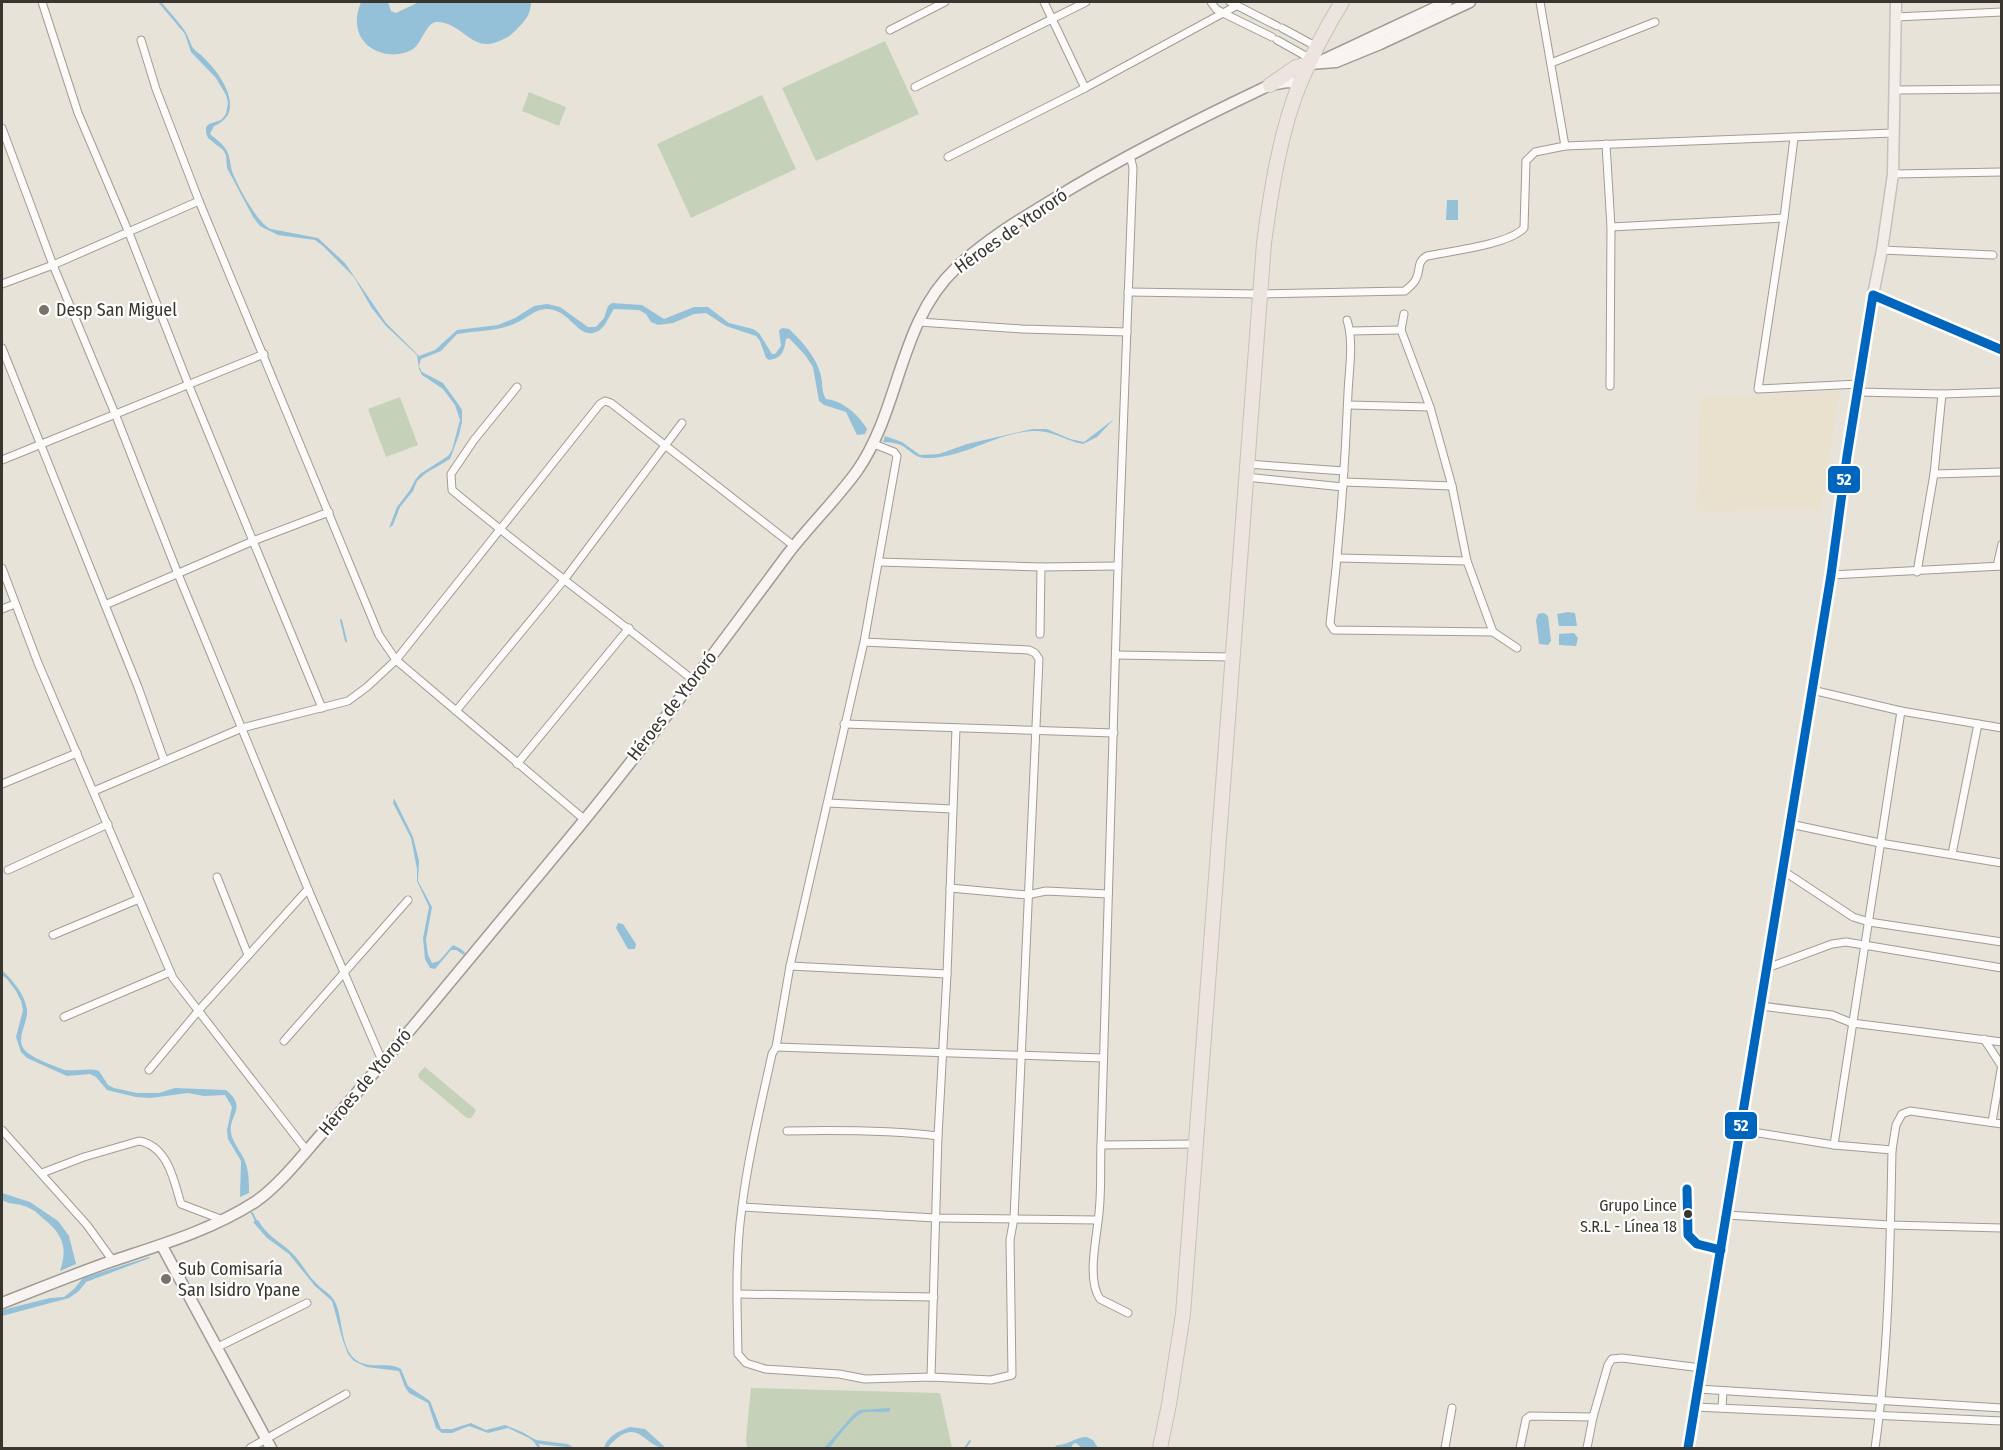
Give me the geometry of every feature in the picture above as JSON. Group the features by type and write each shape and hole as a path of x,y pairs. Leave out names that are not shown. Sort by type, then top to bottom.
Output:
{"highway":[{"path":"1160,1449 1183,1314 1259,294 1272,190 1300,83 1342,2"},
{"path":"1266,86 1314,58"},
{"path":"1266,86 1282,91 1293,104"}],"main road":[{"path":"1314,58 1330,64 1335,58 1447,2"},
{"path":"1335,58 1380,44 1470,2"},
{"path":"1688,1449 1831,575 1847,456 1893,174 1896,2"},
{"name":"Héroes de Ytororó","path":"2,1303 113,1261 162,1246 223,1220 266,1193 307,1151 383,1063 585,820 794,546 854,475 875,441 906,349 932,296 946,278 976,251 1031,213 1131,155 1266,86 1287,81 1300,83"},
{"path":"1873,295 2001,350"},
{"path":"162,1246 269,1444"}],"street":[{"path":"42,2 78,113 322,708"},
{"path":"890,30 945,2"},
{"path":"1044,2 1085,88"},
{"path":"915,87 1086,2"},
{"path":"1211,2 1223,14 1314,58"},
{"path":"1540,2 1565,146"},
{"path":"948,157 1085,88 1223,14 1233,4 1280,27 1314,58"},
{"path":"1896,17 2001,12"},
{"path":"1551,63 1655,22"},
{"path":"141,40 156,89 199,201 379,634 396,660 585,820"},
{"path":"1895,90 2001,89"},
{"path":"2,128 53,265 178,574 308,889 383,1063"},
{"path":"1128,292 1259,294 1405,291 1416,279 1419,264 1427,256 1508,239 1524,228 1526,161 1535,152 1565,146 1893,134"},
{"path":"1794,138 1758,389 1858,388 1942,394 2001,392"},
{"path":"1606,144 1611,227 1610,386"},
{"path":"1128,1313 1100,1299 1096,1293 1094,1254 1098,1221 1101,1145 1118,566 1133,168 1131,155"},
{"path":"1893,174 2001,172"},
{"path":"2,284 129,233 199,201"},
{"path":"1611,227 1784,218"},
{"path":"1882,250 1993,255"},
{"path":"1404,314 1401,330 1430,407 1452,486 1467,561 1493,632"},
{"path":"1347,320 1351,332 1348,405 1338,558 1330,624 1334,630 1493,632 1517,648"},
{"path":"919,322 1022,329 1127,332"},
{"path":"1351,332 1401,330"},
{"path":"2,348 138,687 164,760"},
{"path":"2,460 116,416 264,354"},
{"path":"517,387 474,440 451,474 452,490 693,680"},
{"path":"1917,572 1934,474 1942,394"},
{"path":"94,791 242,728 348,701 367,687 396,660 600,404 605,401 611,403 794,546"},
{"path":"1348,405 1430,407"},
{"path":"456,711 564,580 682,423"},
{"path":"864,642 1029,650 1039,659 1027,895 1023,1056 1014,1218 1010,1240 1012,1375 991,1380 931,1377 865,1379 838,1374 765,1369 746,1363 738,1354 736,1270 742,1207 754,1136 772,1054 776,1047 790,966 864,642 897,456 875,441"},
{"path":"1247,471 1344,471"},
{"path":"1247,471 1343,484 1452,486"},
{"path":"1934,474 2001,472"},
{"path":"105,605 253,541 329,512"},
{"path":"1831,575 1999,566 2001,544"},
{"path":"1338,558 1467,561"},
{"path":"879,562 1041,567 1118,566"},
{"path":"1040,634 1041,567"},
{"path":"2,568 15,604 170,972 307,1151"},
{"path":"2,609 15,604"},
{"path":"517,764 629,628"},
{"path":"1116,655 1233,657"},
{"path":"1812,690 1901,711 2001,728"},
{"path":"1834,1145 1901,711"},
{"path":"844,724 1114,733"},
{"path":"1952,855 1978,724"},
{"path":"931,1377 938,1136 944,1053 956,728"},
{"path":"2,784 77,753"},
{"path":"828,803 952,809"},
{"path":"8,870 108,824"},
{"path":"1790,824 1880,843 2001,863"},
{"path":"1782,870 1853,917 1869,922 2001,942"},
{"path":"217,877 248,955"},
{"path":"950,888 1027,895 1046,891 1108,894"},
{"path":"149,1070 308,889"},
{"path":"53,935 139,899"},
{"path":"284,1041 408,900"},
{"path":"1767,968 1832,944 1846,942 2001,968"},
{"path":"790,966 947,974"},
{"path":"64,1017 170,972"},
{"path":"1761,1005 1832,1015 1852,1023 2001,1042"},
{"path":"1984,1040 2001,1065 1992,1122"},
{"path":"776,1047 1103,1058"},
{"path":"1875,1449 1880,1414 1892,1150 1896,1125 1902,1114 1906,1112 2001,1124"},
{"path":"2,1130 87,1225 113,1261"},
{"path":"1740,1130 1834,1145 1892,1150"},
{"path":"787,1131 902,1132 938,1136"},
{"path":"42,1173 139,1141 147,1143 168,1163 181,1204 223,1220"},
{"path":"1101,1145 1197,1144"},
{"path":"742,1207 936,1218 1098,1221"},
{"path":"1726,1215 2001,1228"},
{"path":"738,1294 934,1297"},
{"path":"218,1347 307,1303"},
{"path":"1587,1449 1593,1417 1608,1365 1612,1359 1623,1358 1701,1368"},
{"path":"1698,1389 2001,1408"},
{"path":"1722,1408 1723,1391"},
{"path":"250,1449 269,1444 346,1394"},
{"path":"1695,1407 2001,1420"},
{"path":"1444,1449 1452,1408"},
{"path":"1521,1449 1524,1424 1530,1416 1593,1417"}],"shaded area":[{"path":"1840,391 1820,510 1697,511 1699,398"}],"green space":[{"path":"885,41 919,114 816,161 782,88"},
{"path":"529,92 566,107 559,126 522,111"},
{"path":"762,95 796,169 691,218 657,144"},
{"path":"400,397 418,445 386,457 368,409"},
{"path":"425,1067 475,1109 471,1118 467,1118 419,1078 418,1074"},
{"path":"751,1388 940,1393 952,1448 747,1448"}],"water":[{"path":"158,2 161,2 185,31 193,48 211,65 224,84 230,103 229,112 224,120 214,126 210,134 227,151 233,174 260,220 271,229 318,238 345,263 386,323 419,356 435,350 457,330 498,325 534,306 547,304 560,307 588,327 596,327 612,303 642,305 664,319 694,307 708,307 729,323 753,329 759,333 772,354 775,354 781,346 779,330 789,329 813,356 821,376 826,399 838,402 855,413 867,429 865,434 857,435 846,412 824,405 819,401 813,367 789,338 786,339 780,356 769,360 756,336 726,326 706,313 694,314 673,323 658,325 651,322 646,314 639,310 614,309 604,326 593,333 587,333 560,313 545,309 509,326 457,334 441,351 421,359 419,366 422,372 443,383 459,405 462,410 462,422 450,459 417,481 413,491 400,507 393,525 389,528 397,507 415,480 420,474 448,456 452,450 460,420 455,405 443,389 422,375 419,369 417,355 386,326 371,307 354,277 323,246 315,240 278,235 260,226 253,217 227,168 226,155 208,138 206,133 206,127 209,124 221,120 226,114 228,103 226,95 216,78 191,52 185,34"},
{"path":"361,2 388,2 391,11 396,13 419,2 531,2 531,6 523,23 509,36 498,42 479,43 452,26 436,22 429,26 413,49 391,54 375,50 363,40 357,21"},
{"path":"1447,200 1458,200 1458,220 1446,220"},
{"path":"1114,419 1097,437 1083,444 1047,432 1020,432 953,454 922,458 901,445 883,442 885,436 902,442 920,455 939,454 967,444 1032,429 1047,429 1070,439 1084,442"},
{"path":"1544,613 1548,616 1551,641 1548,645 1539,644 1536,620 1538,614"},
{"path":"1575,613 1577,626 1559,626 1557,614"},
{"path":"1574,633 1578,638 1576,646 1559,645 1559,634"},
{"path":"394,798 413,837 419,861 418,881 432,907 426,940 428,955 432,963 439,961 453,945 465,953 464,955 451,950 435,969 430,968 425,959 423,938 429,907 417,881 411,838 393,803"},
{"path":"618,923 623,924 636,944 635,949 628,949 616,928"},
{"path":"2,970 18,988 26,1003 27,1015 21,1043 28,1053 36,1058 66,1070 99,1071 108,1085 137,1093 159,1093 175,1088 226,1090 236,1102 231,1133 246,1164 249,1193 240,1197 241,1161 228,1139 227,1130 232,1107 225,1095 204,1096 188,1093 150,1098 136,1097 107,1090 96,1077 90,1074 67,1076 27,1058 21,1052 16,1037 23,1010 21,1001 16,991 2,975"},
{"path":"2,1193 30,1202 58,1221 69,1236 76,1264 60,1271 64,1249 56,1231 31,1209 2,1200"},
{"path":"258,1220 273,1238 295,1256 313,1280 332,1298 337,1307 347,1348 356,1360 361,1363 401,1369 408,1386 430,1401 441,1429 452,1429 471,1423 486,1430 505,1425 536,1440 568,1444 574,1448 539,1444 540,1448 538,1448 529,1438 508,1428 488,1433 469,1426 452,1433 442,1433 436,1428 428,1403 409,1393 399,1371 367,1367 354,1361 348,1354 343,1341 332,1301 315,1286 289,1254 267,1238 253,1222"},
{"path":"149,1257 86,1282 69,1298 2,1316 2,1310 50,1298 64,1297 83,1278"},
{"path":"890,1408 887,1412 868,1412 857,1416 829,1448 824,1448 859,1410"},
{"path":"630,1427 645,1429 666,1448 658,1447 634,1432 619,1437 609,1448 604,1448 611,1437"},
{"path":"1087,1437 1093,1440 1098,1448 1082,1448 1076,1443 1071,1448 1054,1448 1057,1445"}],"waterway":[{"path":"341,620 346,641"},
{"path":"252,1213 257,1223"},
{"path":"965,1448 970,1441"}],"transit line":[{"name":"52","path":"1688,1448 1831,575 1847,456 1873,295 2002,350"},
{"name":"52","path":"1687,1189 1688,1235 1697,1244 1721,1250"}],"place":[{"name":"Desp San Miguel","path":"44,310"},
{"name":"Grupo Lince S.R.L - Línea 18","path":"1688,1214"},
{"name":"Sub Comisaría San Isidro Ypane","path":"166,1279"}]}
